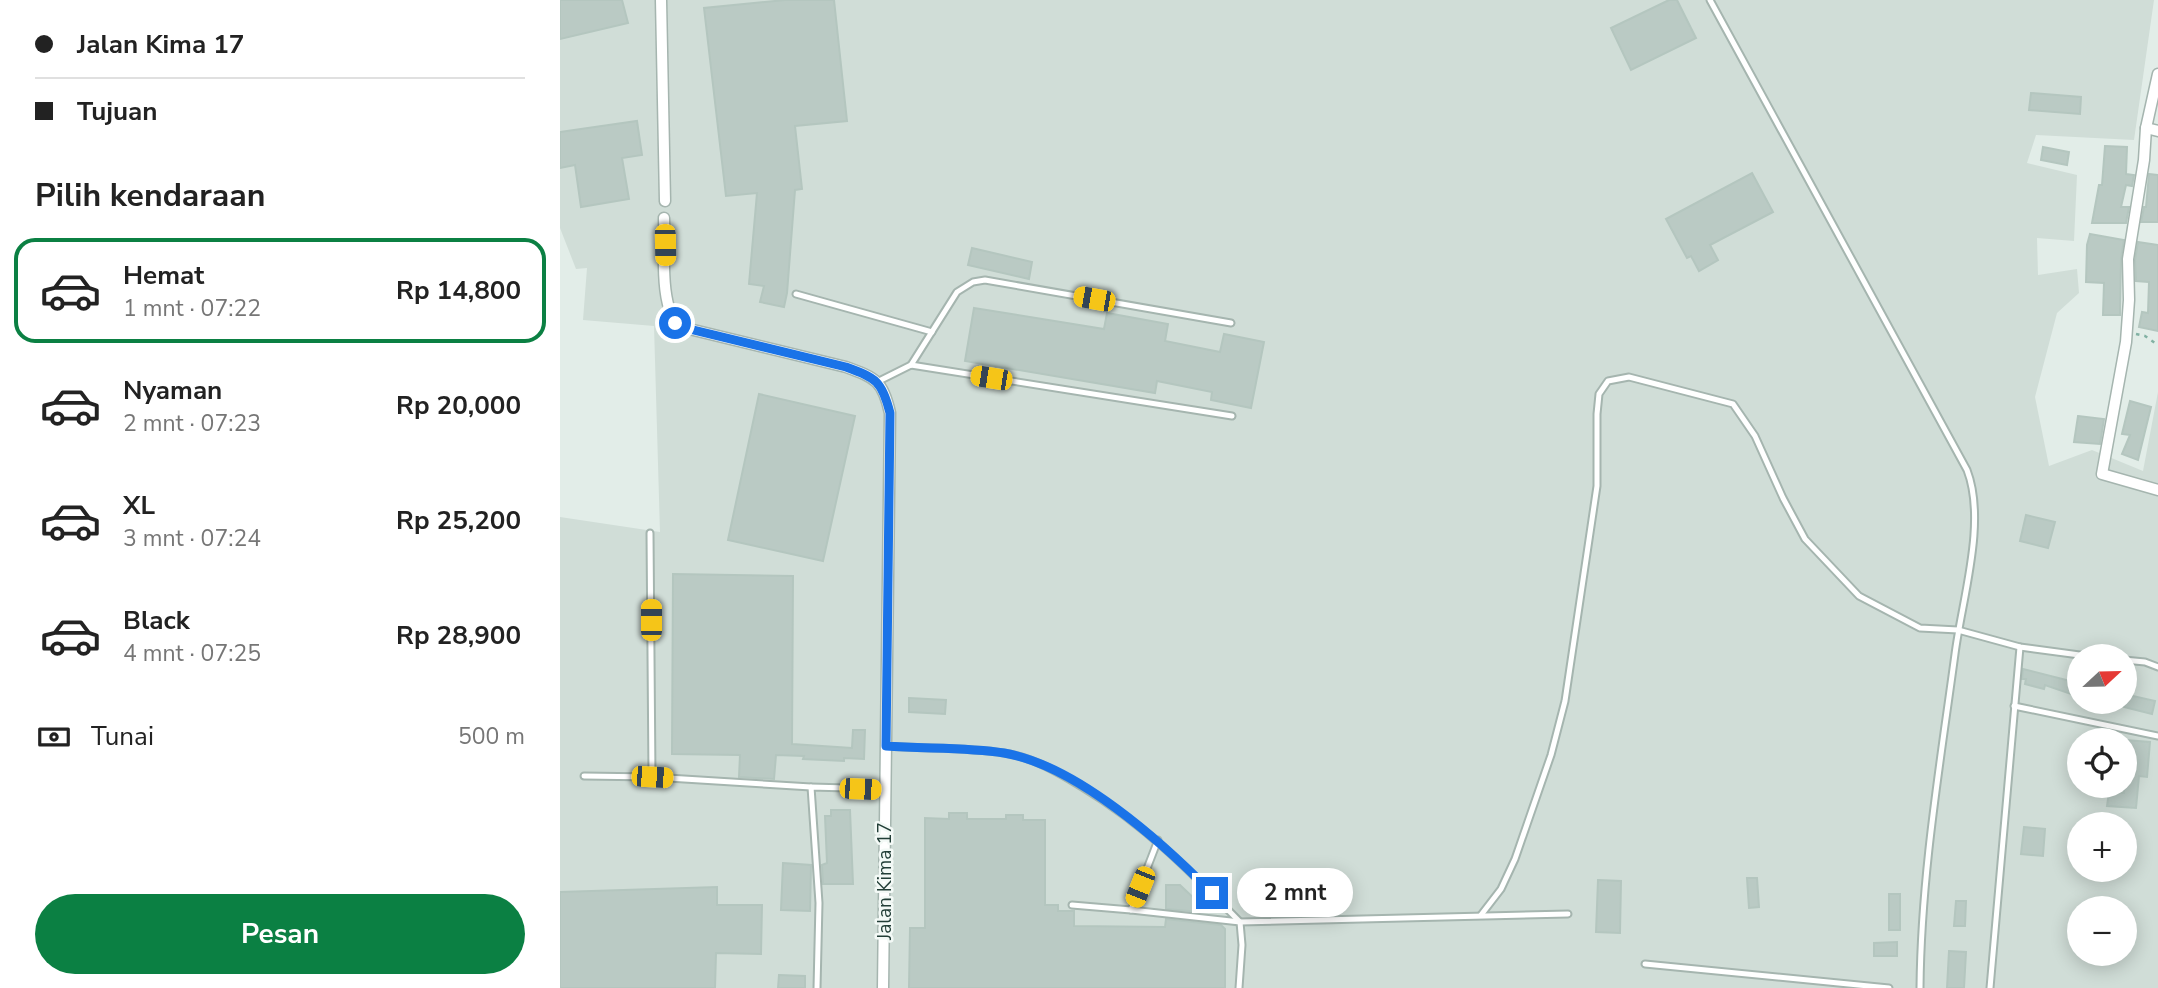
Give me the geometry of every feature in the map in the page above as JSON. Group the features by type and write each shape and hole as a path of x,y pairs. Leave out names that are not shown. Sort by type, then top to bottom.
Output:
{"street":[{"path":"661,0 665,201"},
{"path":"2158,74 2146,128 2144,160 2128,259 2129,300 2126,332 2102,474 2158,489"},
{"path":"2146,128 2158,131"},
{"path":"664,218 666,299 675,323 681,327 846,367 867,374 877,382"},
{"name":"Jalan Kima 17","path":"877,382 885,391 890,413 883,988"}],"lane":[{"path":"1710,0 1967,470 1975,496 1974,539 1958,630 1925,879 1920,988"},
{"path":"877,382 911,365 957,292 973,282 985,280 1231,323"},
{"path":"796,294 932,332"},
{"path":"911,365 1232,416"},
{"path":"1481,915 1501,888 1515,859 1551,755 1565,701 1597,486 1599,394 1608,381 1629,377 1733,404 1755,436 1805,539 1859,596 1920,628 1958,630 2020,648 2067,654"},
{"path":"650,533 652,777"},
{"path":"1990,988 2020,648"},
{"path":"2137,661 2158,667"},
{"path":"2014,706 2158,736"},
{"path":"886,746 1004,753 1034,761 1114,807 1158,840 1240,922 1240,988"},
{"path":"584,776 884,789"},
{"path":"811,787 819,904 817,988"},
{"path":"1131,910 1158,840"},
{"path":"1072,905 1240,922 1568,914"},
{"path":"1645,964 1889,988"}],"path":[{"path":"2126,332 2146,336 2158,345"}],"shaded area":[{"path":"560,0 2154,0 2134,140 2036,135 2027,163 2077,175 2074,241 2037,238 2038,275 2077,269 2079,293 2057,313 2035,397 2049,466 2092,450 2143,471 2158,392 2158,988 560,988 560,517 660,532 654,326 583,320 587,268 576,269 560,228"}],"building":[{"path":"560,0 622,0 628,23 560,39"},
{"path":"785,0 834,0 847,121 795,126 802,189 795,190 784,307 760,302 764,286 749,284 757,193 726,196 704,8"},
{"path":"1669,0 1677,0 1696,38 1631,70 1611,28"},
{"path":"2031,93 2081,97 2080,114 2029,110"},
{"path":"637,121 642,155 622,158 629,199 581,207 575,165 560,168 560,132"},
{"path":"2105,146 2127,147 2126,174 2134,175 2132,186 2126,185 2121,207 2129,207 2126,223 2092,223 2099,185 2102,185"},
{"path":"2043,147 2069,152 2067,165 2041,160"},
{"path":"1752,173 1773,212 1710,245 1718,260 1699,271 1691,256 1687,258 1666,219"},
{"path":"2149,174 2158,175 2158,222 2141,222 2146,207"},
{"path":"2090,234 2124,240 2120,315 2103,315 2104,283 2086,282"},
{"path":"2138,242 2158,245 2158,331 2139,327 2142,312 2148,313 2149,282 2136,281"},
{"path":"972,248 1032,262 1029,279 968,265"},
{"path":"974,308 1104,329 1107,313 1168,324 1165,341 1220,352 1224,334 1264,342 1251,408 1211,400 1212,392 1157,381 1155,393 965,361"},
{"path":"759,394 855,416 823,561 728,540"},
{"path":"2130,401 2151,407 2138,460 2122,454 2130,435 2122,434"},
{"path":"2078,416 2104,419 2100,444 2074,442"},
{"path":"2026,515 2055,522 2048,548 2020,541"},
{"path":"673,574 793,576 792,744 852,748 853,730 865,730 864,759 844,758 844,761 776,755 774,779 739,777 740,755 672,754"},
{"path":"2023,669 2067,680 2067,693 2045,685 2044,689 2025,684 2026,679 2022,679"},
{"path":"2137,697 2155,701 2152,714 2137,710"},
{"path":"909,698 946,700 945,714 909,712"},
{"path":"2137,741 2150,742 2147,777 2139,776 2137,797"},
{"path":"2108,798 2137,798 2136,808 2107,806"},
{"path":"831,810 850,810 853,884 823,884 822,865 827,863 825,816 831,816"},
{"path":"949,813 967,813 967,819 1006,819 1006,815 1023,815 1023,820 1045,820 1045,905 1058,905 1058,911 1074,911 1074,926 1165,927 1166,919 1221,925 1225,929 1225,988 909,988 910,928 925,928 925,818 949,819"},
{"path":"2024,827 2045,829 2043,856 2021,854"},
{"path":"783,863 811,865 810,911 781,910"},
{"path":"1747,878 1757,878 1759,907 1749,908"},
{"path":"1598,880 1621,881 1620,933 1596,932"},
{"path":"1166,885 1180,885 1201,905 1201,912 1166,909"},
{"path":"717,887 717,905 762,905 761,954 716,953 715,988 560,988 560,892"},
{"path":"1889,894 1900,894 1900,930 1889,930"},
{"path":"1956,901 1966,901 1965,926 1954,926"},
{"path":"1897,942 1897,956 1874,956 1874,943"},
{"path":"1949,951 1966,952 1964,988 1947,988"},
{"path":"779,975 805,976 805,988 778,988"}],"route":[{"path":"675,323 681,327 846,367 867,374 885,391 890,413 886,746 1004,753 1034,761 1114,807 1158,840 1212,893"}]}
